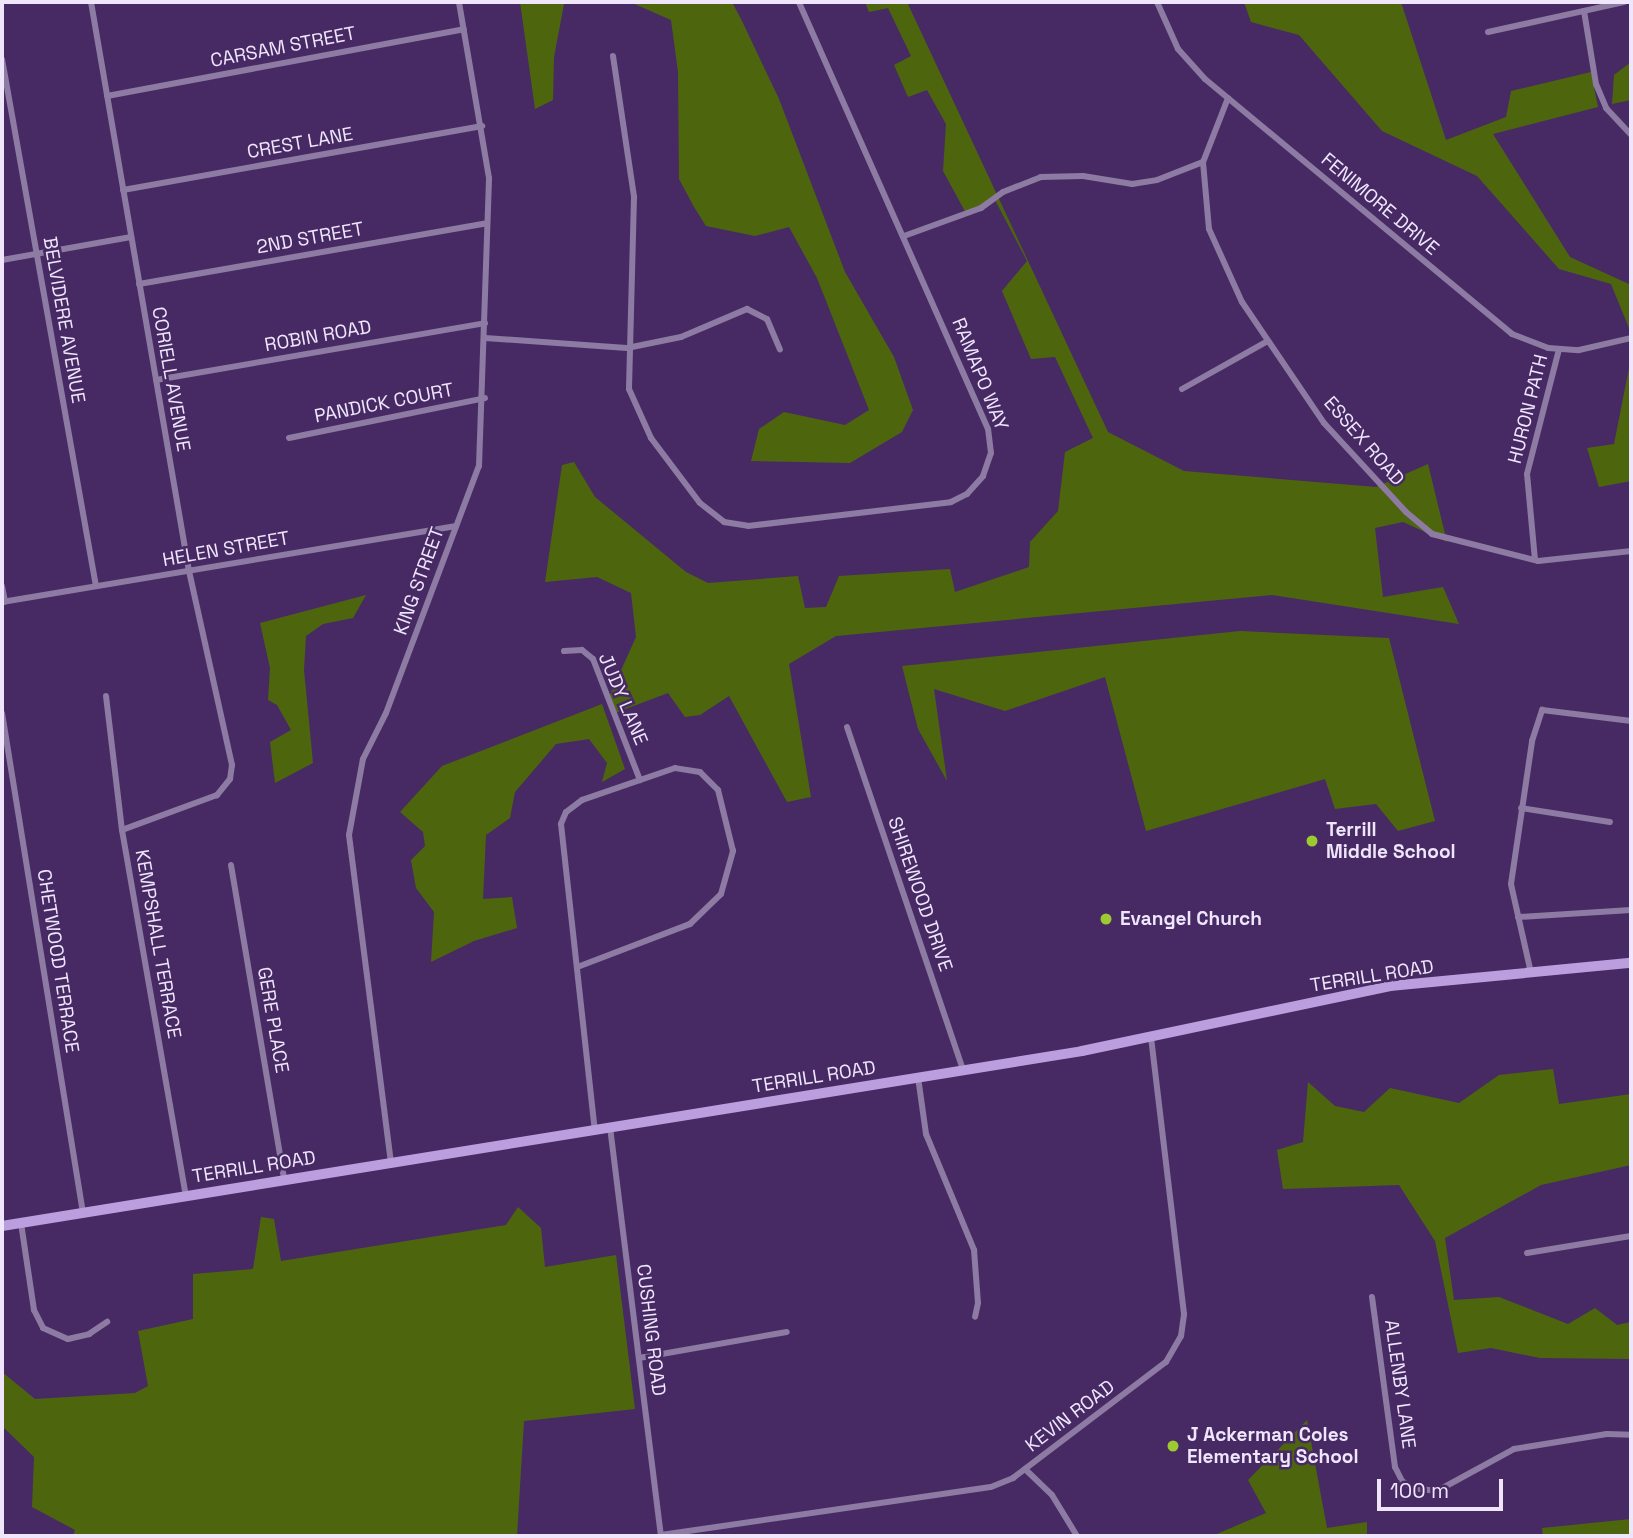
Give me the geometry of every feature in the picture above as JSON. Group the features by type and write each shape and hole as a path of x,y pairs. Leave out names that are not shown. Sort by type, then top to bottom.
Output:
{"street":[{"name":"CORIELL AVENUE","path":"92,2 189,571 231,759 230,779 217,795 122,830"},
{"name":"KING STREET","path":"391,1163 349,861 351,809 363,760 386,713 479,466 485,398 489,178 459,2"},
{"name":"RAMAPO WAY","path":"613,56 634,197 626,375 638,415 700,503 718,519 748,526 951,502 967,494 984,476 991,440 904,236 799,2"},
{"name":"FENIMORE DRIVE","path":"1157,2 1178,49 1228,98 1512,334 1559,349 1579,350 1631,338"},
{"path":"1488,32 1624,2"},
{"path":"1584,11 1595,84 1605,108 1631,135"},
{"name":"CARSAM STREET","path":"107,96 464,29"},
{"name":"BELVIDERE AVENUE","path":"2,59 96,586"},
{"name":"ESSEX ROAD","path":"1228,98 1203,162 1209,229 1225,271 1324,424 1414,519 1432,534 1535,560 1631,551"},
{"name":"CREST LANE","path":"122,190 482,126"},
{"path":"904,236 981,208 1003,192 1041,177 1083,176 1132,184 1157,180 1203,162"},
{"name":"2ND STREET","path":"139,284 487,223"},
{"path":"2,260 131,237"},
{"path":"485,338 627,348 681,337 747,309 767,319 780,349"},
{"name":"ROBIN ROAD","path":"156,380 485,323"},
{"path":"1182,389 1268,341"},
{"name":"HURON PATH","path":"1535,560 1527,474 1559,349"},
{"name":"PANDICK COURT","path":"289,438 485,398"},
{"name":"HELEN STREET","path":"3,602 456,526"},
{"path":"2,586 3,602"},
{"name":"JUDY LANE","path":"564,651 582,650 593,659 640,780"},
{"name":"KEMPSHALL TERRACE","path":"106,696 122,830 186,1196"},
{"path":"1531,973 1511,884 1521,808 1542,710 1631,721"},
{"name":"CHETWOOD TERRACE","path":"2,713 83,1213"},
{"name":"SHIREWOOD DRIVE","path":"847,727 963,1070"},
{"path":"580,966 690,924 716,901 729,878 733,851 713,783 700,772 684,767 640,780 576,803 563,818 561,838 580,966 596,1130"},
{"path":"1521,808 1609,822"},
{"name":"GERE PLACE","path":"231,865 284,1180"},
{"path":"1518,917 1631,910"},
{"name":"TERRILL ROAD","path":"2,1226 963,1070 1151,1036 1390,986 1631,963"},
{"name":"KEVIN ROAD","path":"661,1536 992,1487 1025,1469 1161,1367 1181,1336 1184,1306 1151,1036"},
{"path":"918,1077 926,1134 974,1250 975,1317"},
{"name":"CUSHING ROAD","path":"610,1127 661,1536"},
{"path":"21,1223 36,1317 43,1328 68,1339 89,1334 107,1322"},
{"path":"1527,1253 1631,1236"},
{"name":"ALLENBY LANE","path":"1372,1297 1395,1467 1412,1488 1437,1491 1514,1449 1607,1434 1631,1435"},
{"path":"639,1358 787,1332"},
{"path":"1025,1469 1052,1495 1077,1536"}],"green space":[{"path":"520,2 564,4 554,57 553,100 535,109"},
{"path":"630,2 732,2 742,21 779,99 845,272 894,357 913,410 902,432 850,463 751,461 759,429 784,412 845,425 869,410 817,278 789,227 755,236 706,226 694,207 679,179 678,72 671,20"},
{"path":"865,2 907,2 1108,432 1184,471 1376,487 1428,464 1447,542 1403,522 1375,528 1383,597 1443,587 1459,624 1272,595 836,636 789,664 811,797 787,802 729,696 700,715 685,717 668,693 615,713 609,697 636,637 631,593 597,577 545,582 562,465 574,462 595,497 686,572 708,583 798,576 805,608 826,607 839,576 950,569 955,592 1029,567 1030,542 1058,511 1065,452 1093,438 1055,357 1031,359 1002,291 1027,261 995,200 967,215 943,171 946,124 927,90 908,97 894,65 911,56 888,8 869,12"},
{"path":"1244,2 1401,2 1446,140 1506,117 1511,91 1591,72 1598,107 1493,134 1570,257 1631,285 1631,333 1611,284 1559,269 1477,176 1382,131 1299,35 1251,22"},
{"path":"1631,62 1631,100 1612,104 1614,75"},
{"path":"1631,358 1631,481 1599,487 1587,448 1614,444"},
{"path":"366,595 353,618 323,624 306,636 304,670 313,763 275,783 270,742 291,730 277,705 268,700 270,668 260,623"},
{"path":"1240,631 1389,638 1435,821 1398,831 1376,804 1335,809 1325,779 1146,831 1105,677 1005,711 934,689 947,781 918,729 902,666"},
{"path":"602,704 625,769 602,782 607,763 589,739 556,744 515,792 510,818 486,835 483,899 512,897 517,928 474,941 431,962 434,912 416,888 411,860 425,846 423,832 400,812 442,766"},
{"path":"1553,1069 1559,1104 1631,1094 1631,1165 1541,1185 1445,1238 1454,1300 1499,1297 1568,1324 1595,1308 1617,1325 1631,1322 1631,1359 1540,1358 1491,1348 1458,1353 1435,1241 1399,1185 1283,1189 1277,1150 1303,1142 1308,1082 1335,1106 1364,1112 1390,1088 1459,1103 1499,1075"},
{"path":"518,1207 541,1228 545,1267 616,1255 635,1409 524,1421 517,1536 73,1536 75,1530 32,1507 34,1457 2,1426 2,1372 35,1399 135,1393 148,1386 138,1331 193,1319 193,1274 253,1269 261,1217 274,1219 281,1261 506,1225"},
{"path":"1307,1420 1327,1528 1367,1522 1367,1536 1212,1536 1266,1513 1248,1480"},
{"path":"1631,1519 1631,1536 1543,1536 1542,1528"}],"place":[{"name":"Terrill Middle School","path":"1312,841"},
{"name":"Evangel Church","path":"1106,919"},
{"name":"J Ackerman Coles Elementary School","path":"1173,1446"}]}
